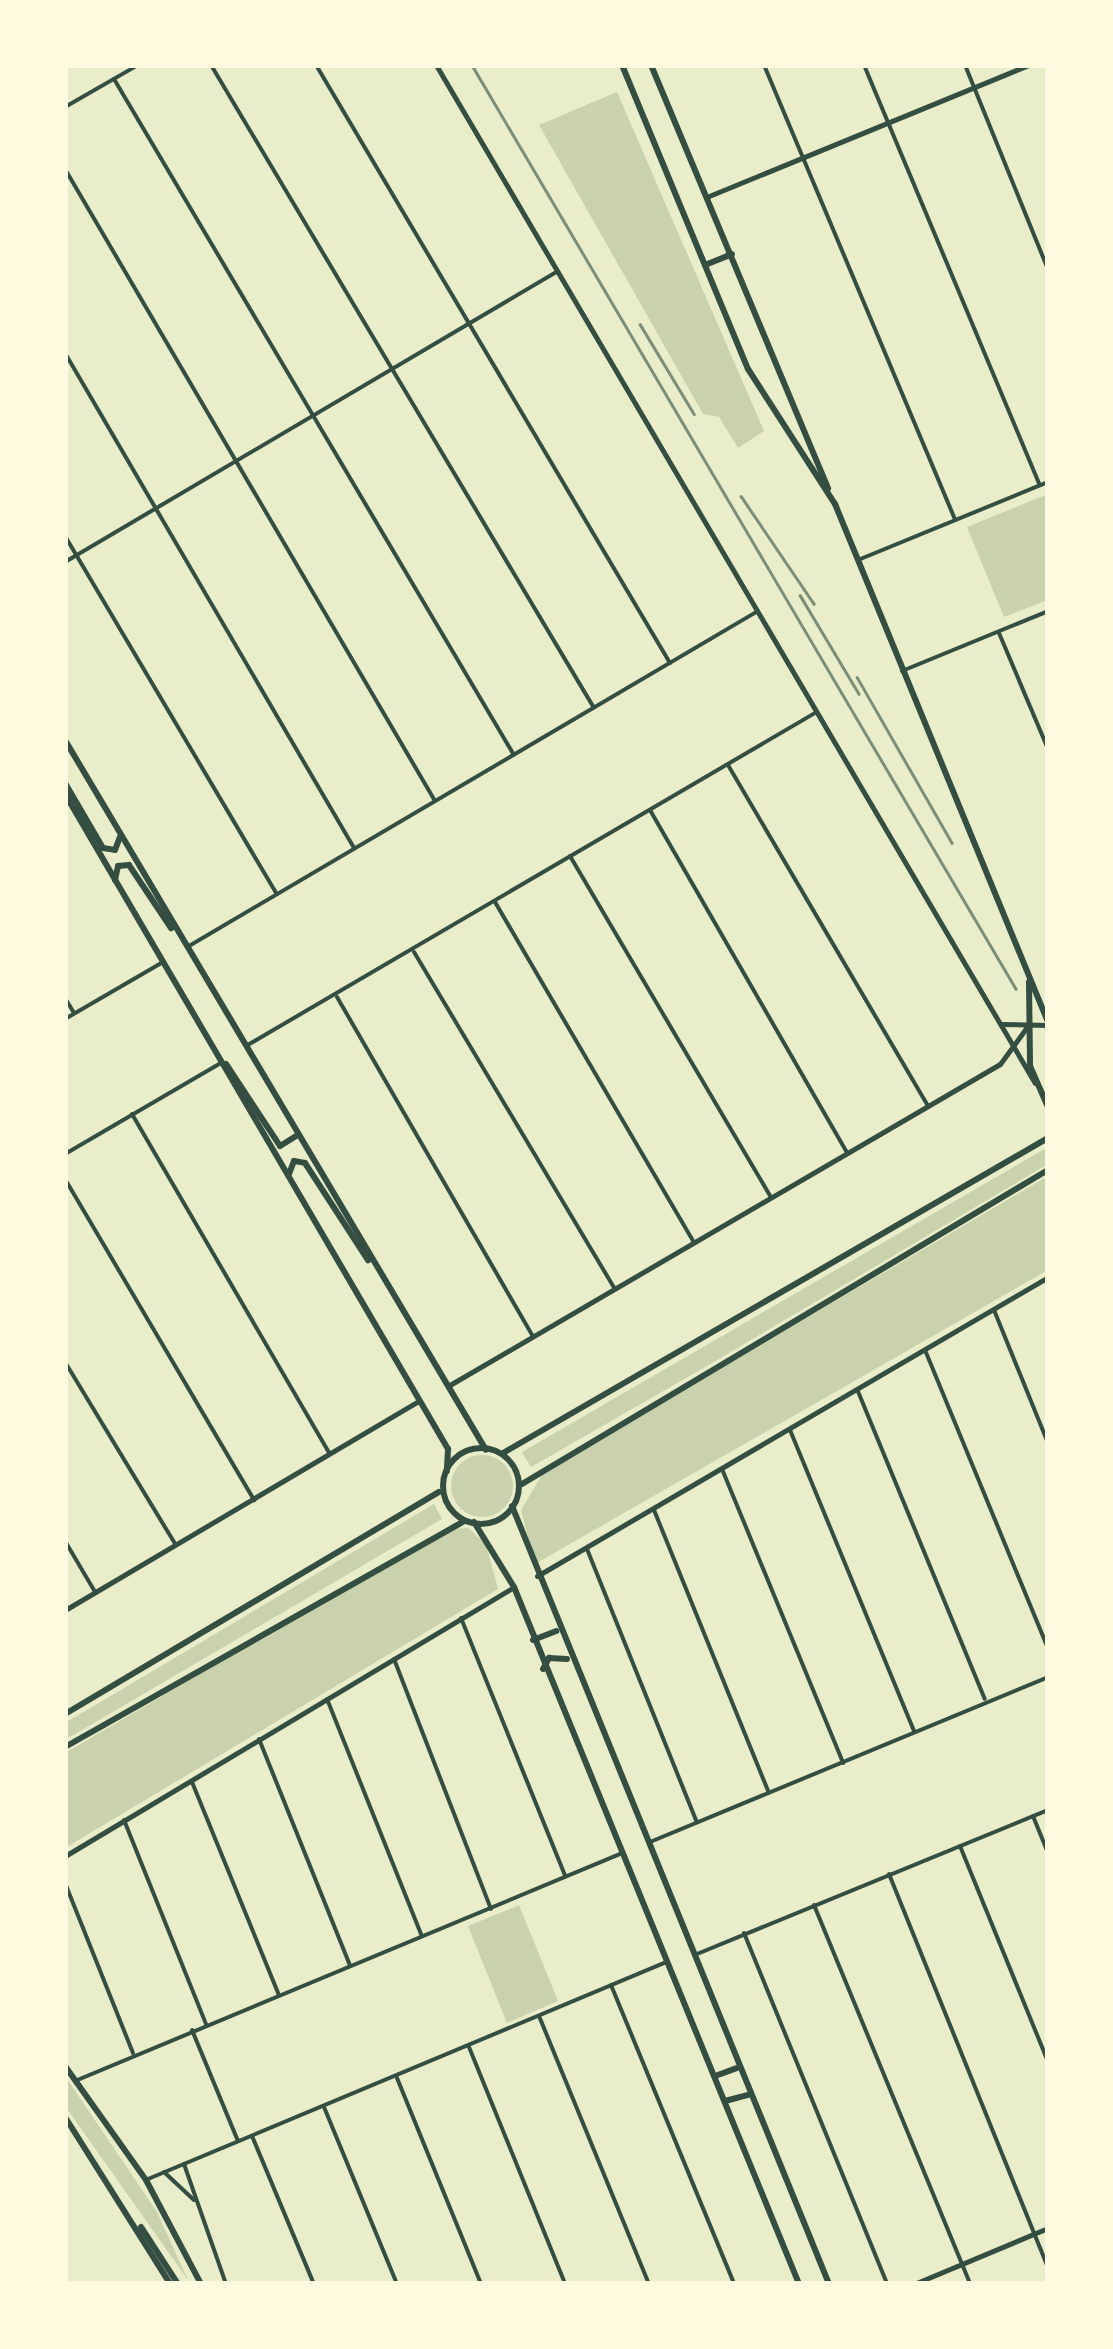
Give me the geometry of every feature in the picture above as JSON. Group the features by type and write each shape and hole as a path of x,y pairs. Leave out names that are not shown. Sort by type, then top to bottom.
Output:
{"main road":[{"path":"622,65 748,369 835,504"},
{"path":"652,65 1048,1024"},
{"path":"704,265 732,254"},
{"path":"65,740 445,1387 486,1450"},
{"path":"65,784 103,848 114,850 120,834"},
{"path":"65,794 448,1449 447,1471 439,1492 65,1714"},
{"path":"115,880 118,866 130,866 185,944"},
{"path":"1029,976 1026,1026 1035,1083 1048,1108"},
{"path":"212,1048 280,1146 296,1134"},
{"path":"503,1452 1048,1138"},
{"path":"292,1183 290,1165 305,1163 378,1272"},
{"path":"522,1484 1048,1170"},
{"path":"65,1747 464,1521 474,1522 512,1506 522,1484 520,1464 503,1452 486,1450 447,1471"},
{"path":"439,1492 464,1521"},
{"path":"512,1506 568,1659 829,2284"},
{"path":"474,1522 514,1587 543,1669 799,2284"},
{"path":"532,1640 557,1629"},
{"path":"543,1669 549,1658 568,1659"},
{"path":"65,2066 146,2180 200,2284"},
{"path":"714,2076 737,2068"},
{"path":"724,2102 749,2095"},
{"path":"65,2117 178,2284"},
{"path":"136,2223 170,2284"},
{"path":"192,2284 196,2273"}],"street":[{"path":"65,107 138,65"},
{"path":"211,65 594,708"},
{"path":"316,65 670,663"},
{"path":"436,65 999,1022 1011,1052 1035,1083"},
{"path":"764,65 956,520"},
{"path":"864,65 1040,485"},
{"path":"965,65 1048,269"},
{"path":"709,196 1028,65"},
{"path":"114,79 514,755"},
{"path":"65,169 232,463 435,801"},
{"path":"65,562 558,271"},
{"path":"65,353 354,848"},
{"path":"857,560 1048,482"},
{"path":"65,536 277,894"},
{"path":"185,944 758,611"},
{"path":"902,672 1048,612"},
{"path":"998,632 1048,749"},
{"path":"246,1046 817,712"},
{"path":"728,765 928,1106"},
{"path":"650,810 847,1153"},
{"path":"570,856 771,1196"},
{"path":"494,902 693,1241"},
{"path":"413,950 614,1287"},
{"path":"65,1019 162,962"},
{"path":"336,996 532,1335"},
{"path":"65,998 74,1013"},
{"path":"999,1022 1048,1024"},
{"path":"445,1387 1000,1064 1026,1026"},
{"path":"65,1154 221,1062"},
{"path":"1000,1064 1024,1068"},
{"path":"132,1114 330,1454"},
{"path":"65,1179 254,1500"},
{"path":"537,1576 1048,1277"},
{"path":"994,1310 1048,1443"},
{"path":"925,1350 1048,1649"},
{"path":"65,1362 176,1546"},
{"path":"858,1390 986,1701"},
{"path":"65,1610 419,1402"},
{"path":"790,1430 914,1732"},
{"path":"722,1469 843,1763"},
{"path":"654,1510 768,1793"},
{"path":"65,1540 95,1592"},
{"path":"587,1549 697,1822"},
{"path":"65,1856 514,1587"},
{"path":"461,1618 566,1876"},
{"path":"394,1659 491,1908"},
{"path":"647,1843 1048,1677"},
{"path":"326,1698 422,1936"},
{"path":"259,1739 350,1965"},
{"path":"192,1780 279,1995"},
{"path":"693,1956 1048,1810"},
{"path":"1033,1816 1048,1853"},
{"path":"124,1820 206,2024"},
{"path":"960,1846 1048,2062"},
{"path":"75,2081 133,2053 620,1854"},
{"path":"889,1874 1048,2267"},
{"path":"65,1883 133,2053"},
{"path":"814,1905 970,2284"},
{"path":"744,1933 887,2284"},
{"path":"146,2180 398,2078 664,1963"},
{"path":"611,1985 734,2284"},
{"path":"539,2016 649,2284"},
{"path":"192,2030 238,2141"},
{"path":"469,2047 565,2284"},
{"path":"398,2078 481,2284"},
{"path":"324,2106 396,2284"},
{"path":"252,2136 314,2284"},
{"path":"184,2164 226,2284"},
{"path":"164,2172 196,2202"},
{"path":"914,2284 1048,2228"}],"green space":[{"path":"617,92 764,431 738,448 719,417 703,414 539,125"},
{"path":"1048,494 1048,600 1004,617 967,527"},
{"path":"1048,1147 1048,1164 714,1362 531,1467 522,1452"},
{"path":"1048,1176 1048,1270 535,1564 521,1510 543,1473"},
{"path":"482,1455 504,1464 513,1486 504,1508 482,1517 460,1508 451,1486 460,1464"},
{"path":"434,1504 442,1519 65,1740 65,1723"},
{"path":"468,1528 486,1544 498,1589 65,1848 65,1753 448,1529"},
{"path":"519,1905 558,2001 507,2023 468,1926"},
{"path":"65,2076 157,2212 188,2280 65,2106"}],"railway":[{"path":"472,65 1016,989"},
{"path":"640,324 694,414"},
{"path":"741,496 814,604"},
{"path":"800,595 859,694"},
{"path":"857,677 952,843"}]}
